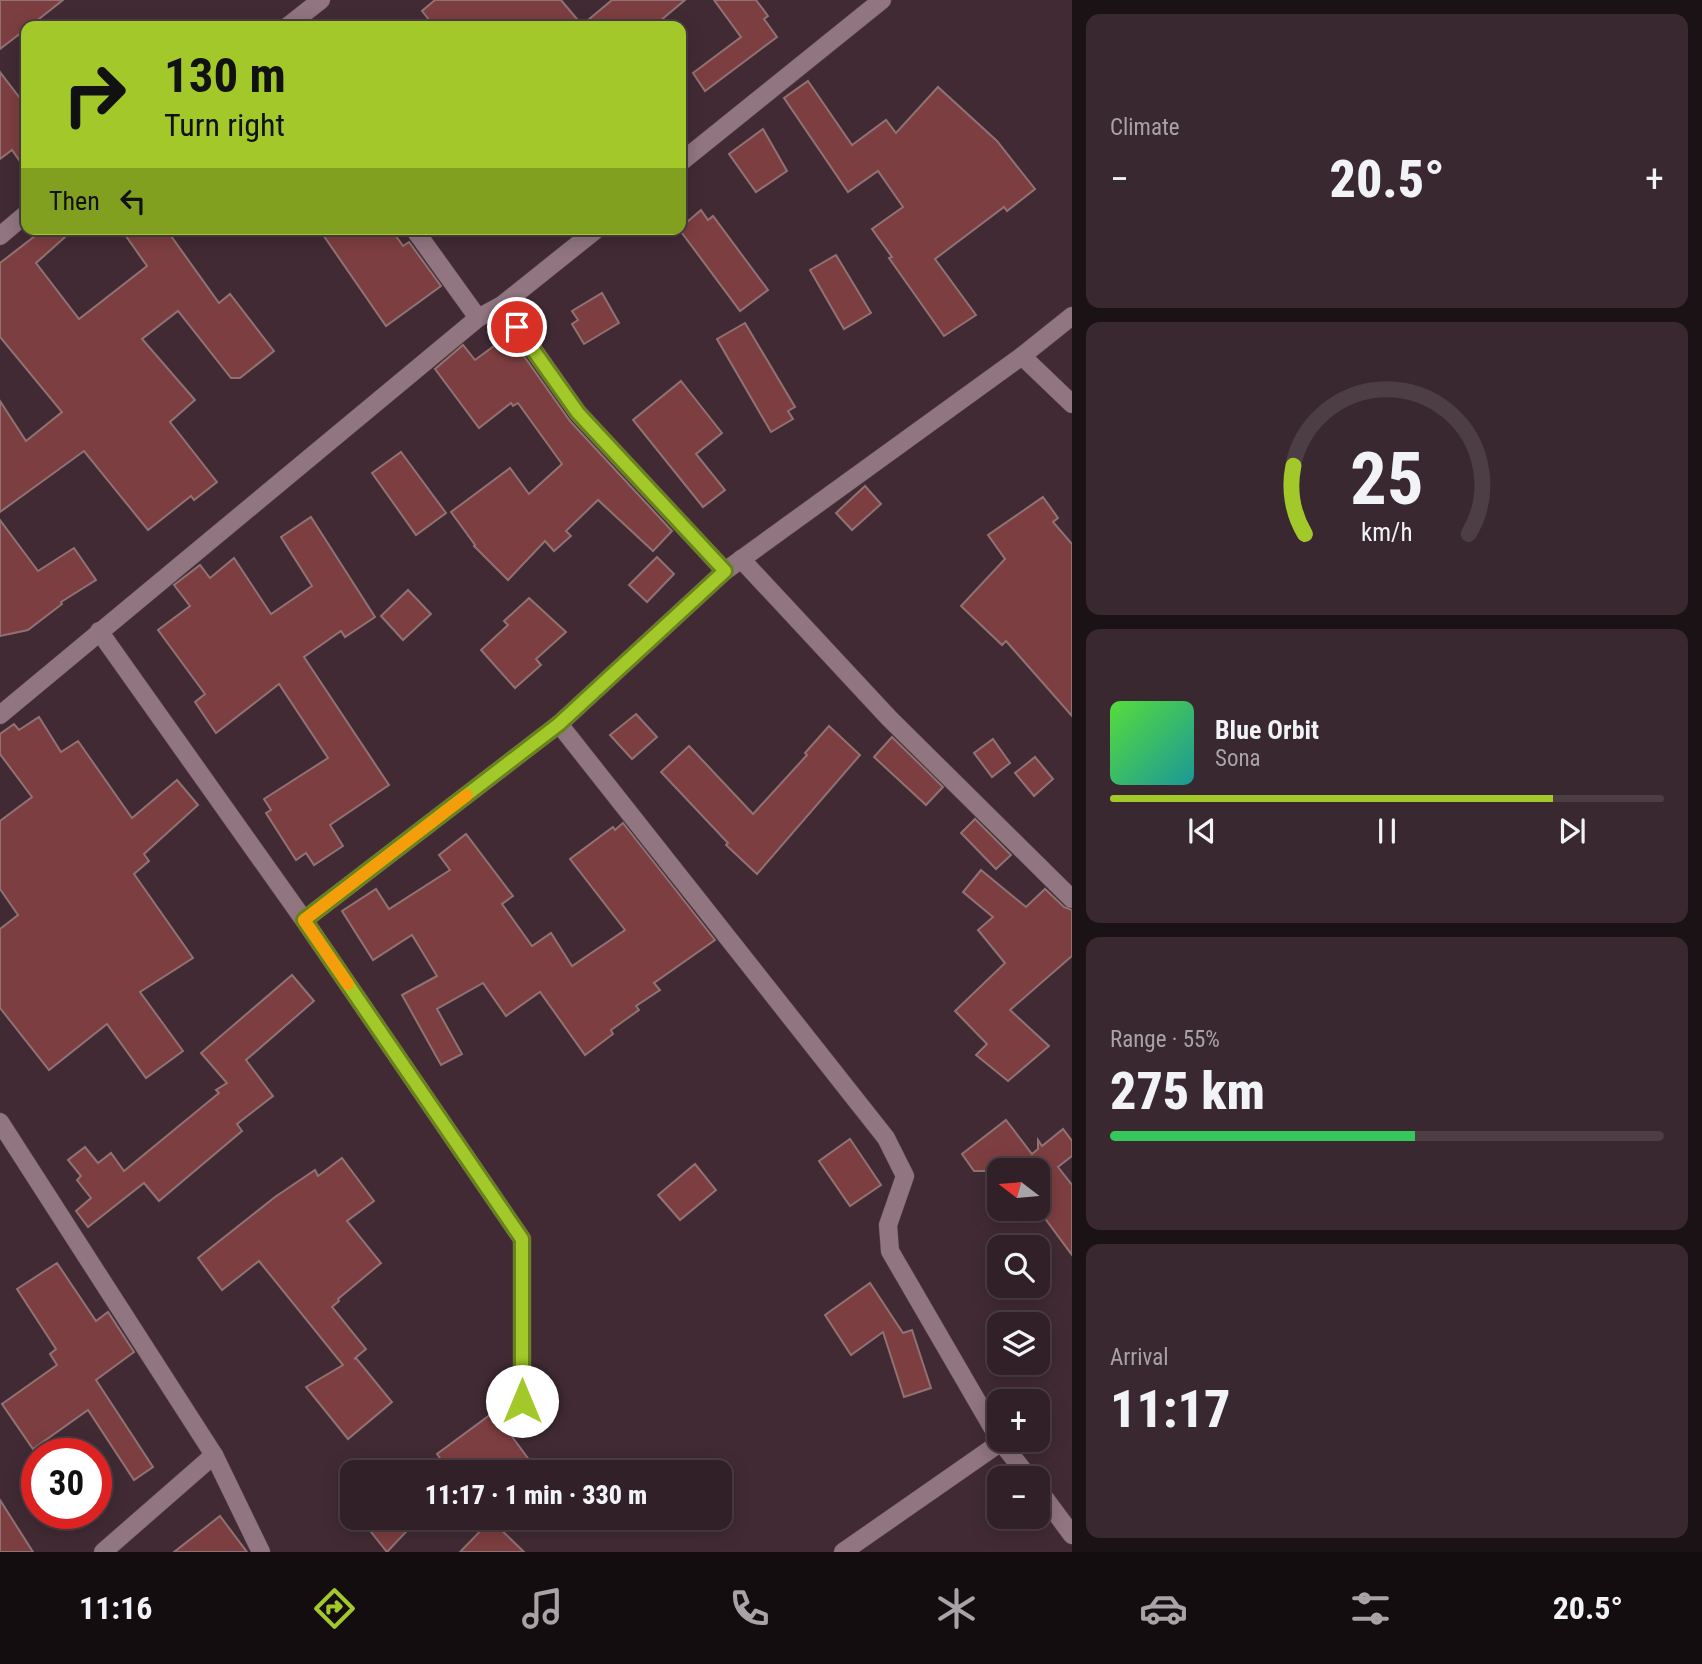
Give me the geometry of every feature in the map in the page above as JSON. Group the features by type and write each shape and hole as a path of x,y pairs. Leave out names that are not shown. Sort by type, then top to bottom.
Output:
{"street":[{"path":"686,158 882,0"},
{"path":"294,21 317,1"},
{"path":"0,236 21,218"},
{"path":"419,235 478,318"},
{"path":"0,715 478,318 502,305 590,235"},
{"path":"502,305 578,413 725,571"},
{"path":"304,920 559,724 725,571 1022,356 1072,316"},
{"path":"1022,356 1072,404"},
{"path":"741,559 889,718 1072,899"},
{"path":"99,631 304,920 522,1239 522,1401"},
{"path":"559,724 886,1138 905,1176 888,1225 890,1251 987,1418"},
{"path":"0,1122 214,1455 261,1552"},
{"path":"843,1552 987,1449"},
{"path":"1009,1452 1020,1466"},
{"path":"103,1552 214,1455"},
{"path":"1050,1505 1072,1535"}],"building":[{"path":"0,0 63,0 36,21 21,21 21,33 0,49"},
{"path":"435,0 561,0 579,21 430,21 422,11"},
{"path":"612,0 685,0 660,21 587,21"},
{"path":"714,0 756,0 768,16 764,19 777,37 705,91 693,73 741,37"},
{"path":"0,72 21,99 21,163 12,150 0,159"},
{"path":"808,81 852,145 886,120 896,133 938,87 997,141 1035,189 1007,211 1004,207 935,259 976,315 944,336 872,229 903,207 878,171 848,192 784,98"},
{"path":"763,129 787,171 756,192 729,154"},
{"path":"701,210 708,220 713,216 768,290 740,311 683,235 686,235 686,223"},
{"path":"36,235 67,235 36,263 79,319 147,266 125,235 170,235 219,303 230,294 274,351 240,378 231,378 178,311 142,339 195,400 170,422 217,482 194,500 191,496 148,530 84,451 0,512 0,401 26,441 62,412 0,337 0,263"},
{"path":"323,235 395,235 403,246 409,242 441,286 386,326"},
{"path":"836,255 871,313 844,329 810,270"},
{"path":"602,293 619,323 584,344 572,324 578,320 572,311"},
{"path":"745,323 795,407 788,411 793,419 771,432 717,339"},
{"path":"509,335 570,421 672,531 653,551 598,500 566,531 571,536 554,551 545,541 508,580 474,546 451,512 510,468 529,494 562,464 518,403 513,406 511,403 479,428 435,369 463,345 475,360"},
{"path":"681,381 722,433 696,454 725,490 703,507 633,420"},
{"path":"401,452 446,513 416,535 372,473"},
{"path":"865,486 881,504 852,530 836,513"},
{"path":"1043,497 1058,518 1053,522 1072,544 1072,716 1006,641 1002,645 961,606 1005,559 988,535"},
{"path":"311,517 375,617 345,637 341,631 304,657 389,785 330,825 343,846 314,865 306,853 296,860 266,813 271,810 264,799 328,758 279,684 216,733 195,702 205,694 158,630 190,606 174,585 200,565 210,578 234,558 271,614 312,586 281,537"},
{"path":"0,520 38,571 74,548 96,580 61,602 62,604 28,630 0,636"},
{"path":"657,557 674,574 647,602 629,585"},
{"path":"408,590 431,614 403,640 381,616"},
{"path":"529,598 566,632 536,659 541,665 515,688 481,650 508,625 504,621"},
{"path":"636,714 657,737 632,759 610,735"},
{"path":"39,717 61,752 78,741 132,818 177,780 198,805 144,854 149,861 134,874 193,958 140,992 183,1051 146,1078 107,1024 49,1070 0,1008 0,929 18,915 0,889 0,821 32,797 0,754 0,734 14,724 19,730"},
{"path":"829,726 860,755 757,874 726,845 728,843 661,772 689,746 753,814 807,755 805,753"},
{"path":"892,737 943,787 926,805 874,757"},
{"path":"993,739 1010,763 992,777 974,753"},
{"path":"1035,757 1053,779 1034,796 1015,773"},
{"path":"975,819 1011,855 996,869 961,833"},
{"path":"623,823 715,940 654,983 660,990 636,1006 639,1010 611,1030 613,1034 585,1055 540,992 506,1016 483,983 437,1009 462,1054 441,1065 402,995 437,976 412,935 373,960 342,911 376,889 389,909 450,870 439,855 466,834 513,896 502,904 532,946 551,933 572,966 625,930 570,859 613,827 615,830"},
{"path":"981,870 1026,907 1045,889 1064,907 1072,910 1072,956 1010,1010 1049,1046 1008,1081 976,1055 987,1044 955,1011 1005,963 978,930 993,917 963,892"},
{"path":"292,975 314,1001 246,1060 273,1096 237,1124 242,1131 159,1201 144,1183 88,1227 76,1211 91,1198 77,1180 81,1176 68,1160 85,1147 98,1163 111,1153 124,1171 219,1093 216,1090 227,1083 201,1053"},
{"path":"1006,1120 1032,1154 1038,1149 1038,1140 1042,1146 1063,1129 1072,1141 1072,1156 1058,1167 1072,1185 1072,1255 1048,1222 1050,1222 1050,1158 987,1158 987,1171 974,1171 962,1154"},
{"path":"850,1139 881,1185 850,1206 819,1161"},
{"path":"342,1158 374,1201 347,1221 381,1263 332,1307 366,1349 354,1359 356,1358 392,1402 348,1439 306,1387 343,1365 259,1261 222,1290 198,1258 275,1197 315,1170 318,1176"},
{"path":"695,1164 716,1190 680,1220 658,1195"},
{"path":"57,1263 96,1321 108,1312 134,1352 96,1380 153,1467 134,1480 112,1447 112,1438 106,1438 88,1410 49,1438 25,1438 2,1404 57,1365 50,1354 56,1349 17,1289"},
{"path":"870,1283 903,1333 912,1330 931,1388 904,1397 883,1332 851,1355 825,1315"},
{"path":"494,1412 529,1460 441,1460 437,1454"},
{"path":"0,1500 33,1552 0,1552"},
{"path":"220,1516 247,1552 174,1552"},
{"path":"369,1530 408,1530 387,1552"},
{"path":"481,1530 501,1530 524,1552 460,1552"}],"slow traffic":[{"path":"348,984 304,920 467,795"}],"route":[{"path":"517,327 578,413 725,571 559,724 304,920 522,1239 522,1401"}]}
